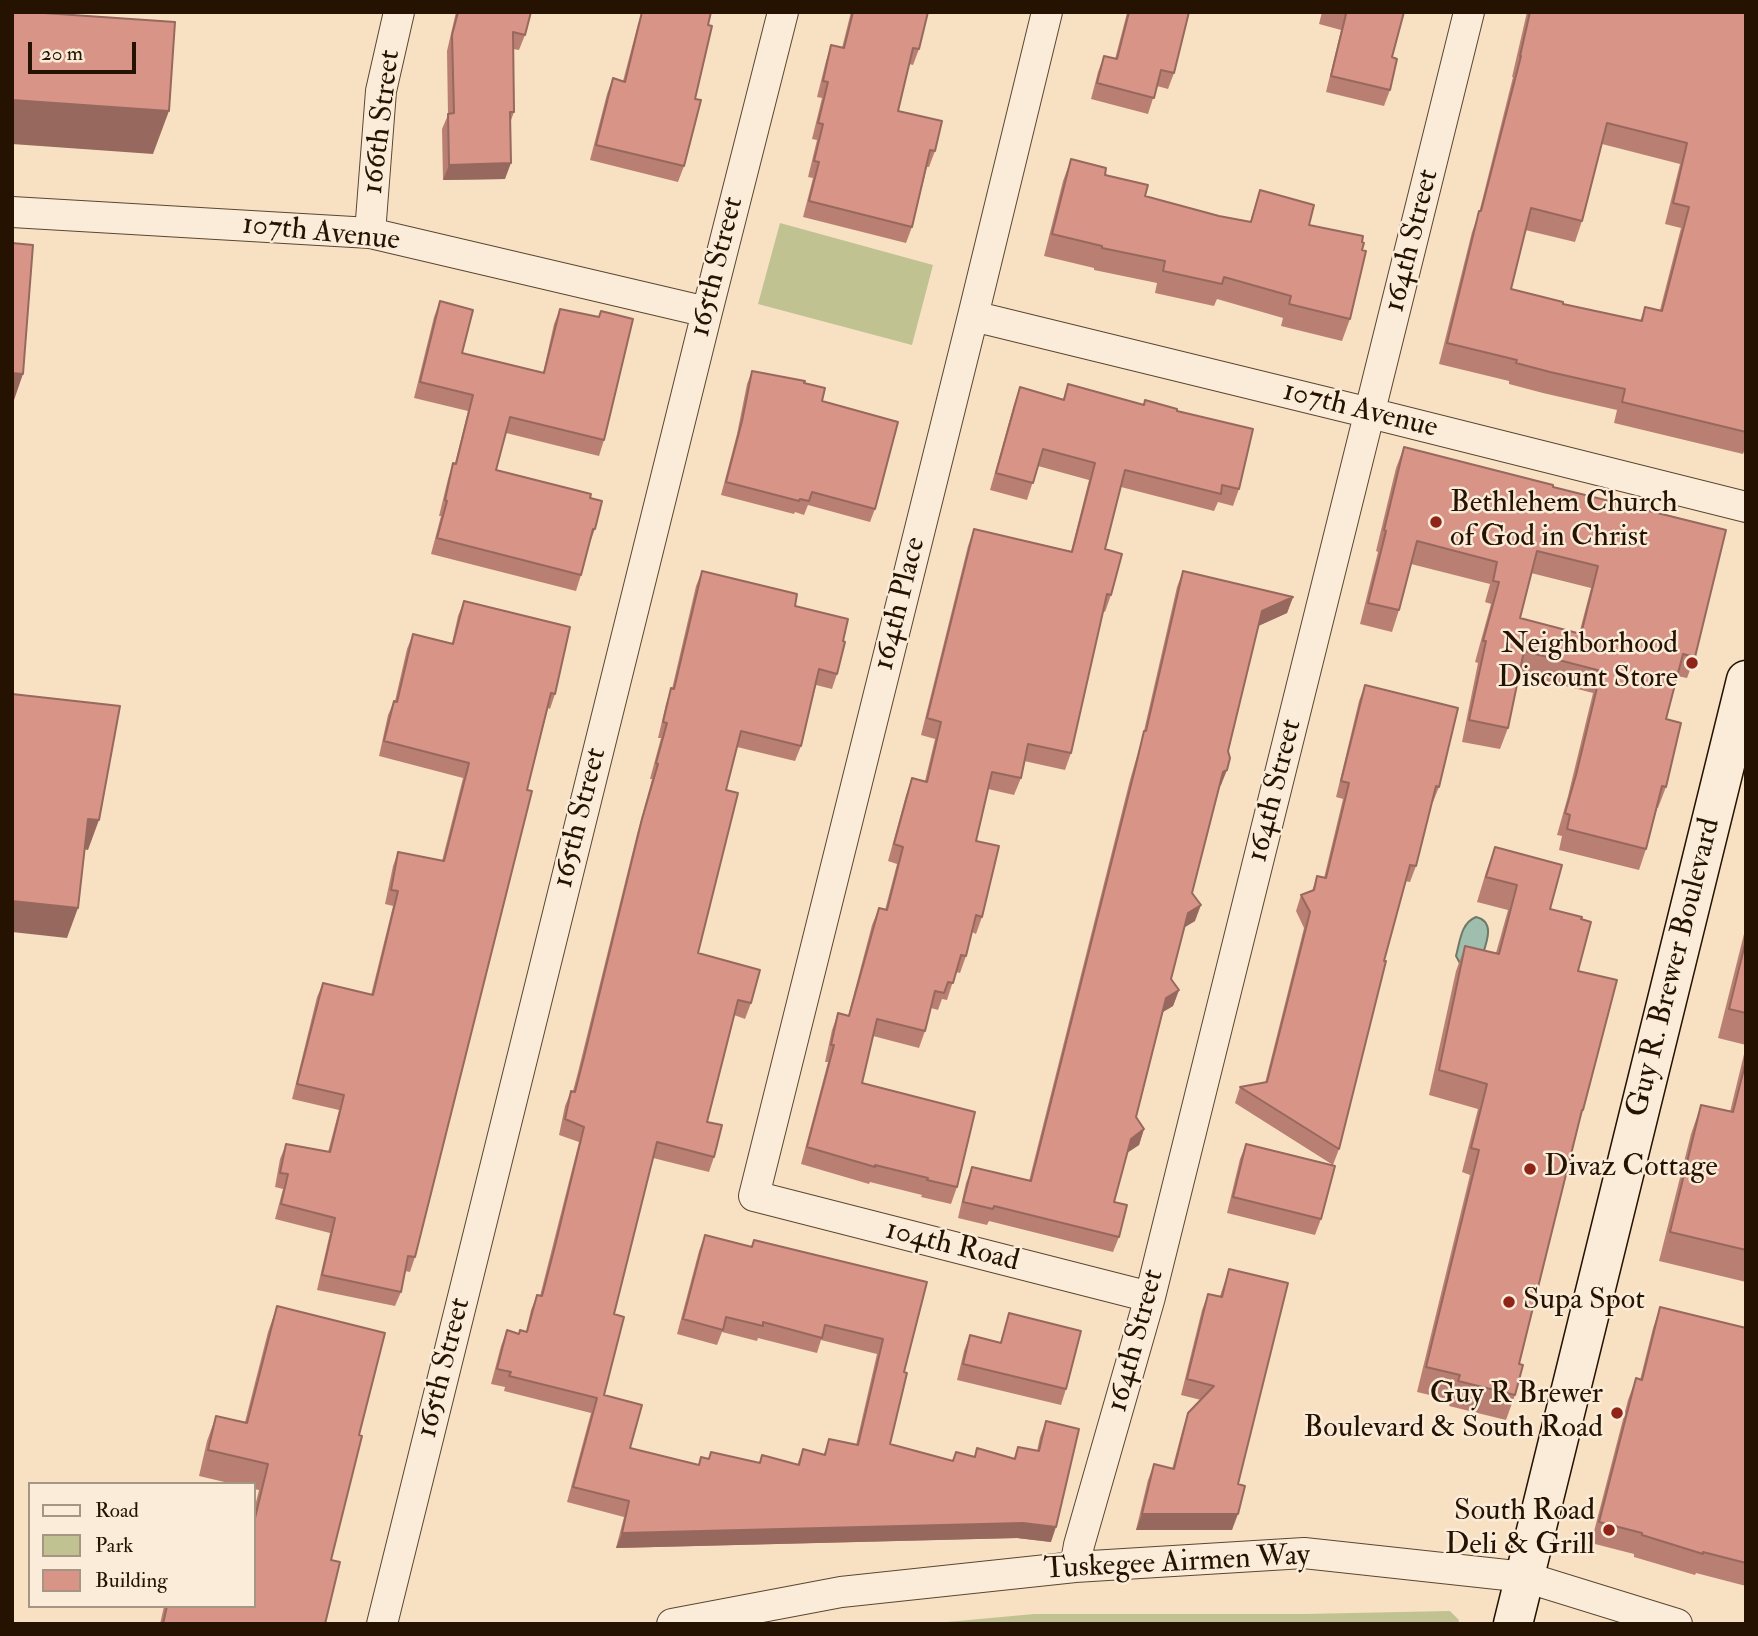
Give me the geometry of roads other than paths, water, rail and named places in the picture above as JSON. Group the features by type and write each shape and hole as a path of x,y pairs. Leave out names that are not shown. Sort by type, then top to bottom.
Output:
{"main road":[{"name":"Guy R. Brewer Boulevard","path":"1513,1624 1746,680"}],"street":[{"name":"166th Street","path":"370,233 382,91 399,12"},
{"name":"165th Street","path":"382,1624 783,12"},
{"name":"164th Place","path":"754,1196 1047,12"},
{"name":"164th Street","path":"1075,1567 1150,1297 1469,12"},
{"name":"107th Avenue","path":"12,212 370,233 707,312"},
{"name":"107th Avenue","path":"973,316 1746,507"},
{"name":"104th Road","path":"754,1196 1150,1297"},
{"name":"Tuskegee Airmen Way","path":"672,1624 841,1592 1075,1567 1304,1553 1525,1577 1677,1624"}],"place":[{"name":"Bethlehem Church of God in Christ","path":"1436,522"},
{"name":"Neighborhood Discount Store","path":"1692,663"},
{"name":"Divaz Cottage","path":"1530,1169"},
{"name":"Supa Spot","path":"1509,1302"},
{"name":"Guy R Brewer Boulevard & South Road","path":"1617,1413"},
{"name":"South Road Deli & Grill","path":"1609,1530"}]}
